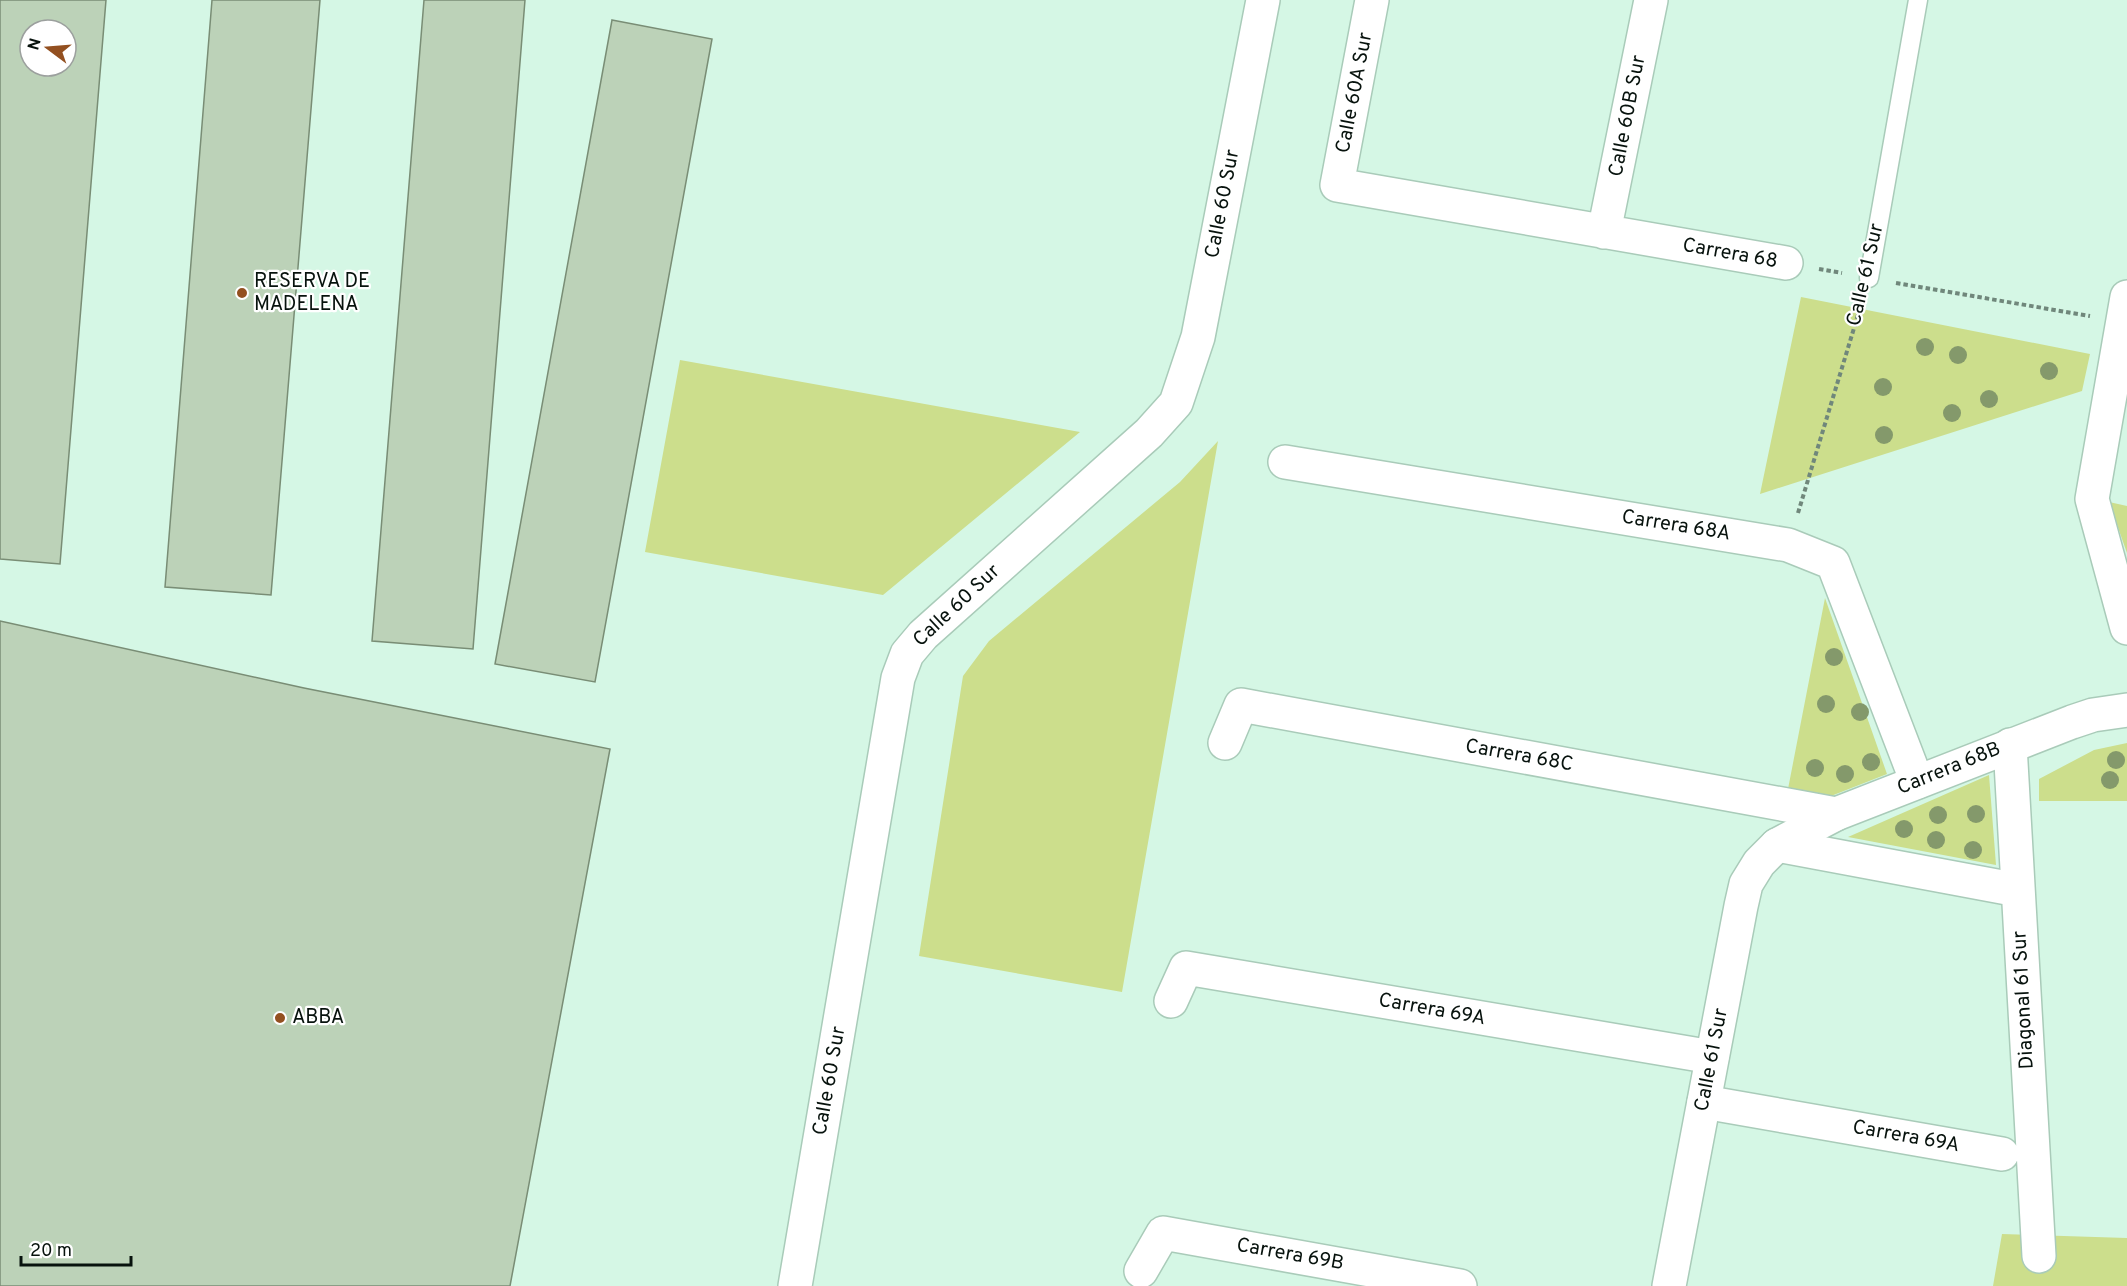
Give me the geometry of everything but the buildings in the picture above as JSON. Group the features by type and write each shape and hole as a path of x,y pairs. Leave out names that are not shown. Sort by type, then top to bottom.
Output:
{"street":[{"name":"Calle 60 Sur","path":"795,1286 901,670 907,654 923,635 1149,433 1176,403 1198,337 1263,0"},
{"name":"Calle 60A Sur","path":"1337,185 1372,0"},
{"name":"Calle 60B Sur","path":"1604,232 1651,0"},
{"name":"Carrera 68","path":"1337,185 1786,263"},
{"path":"2125,309 2092,499 2127,628"},
{"name":"Carrera 68A","path":"1285,462 1788,545 1833,563 1917,782"},
{"name":"Carrera 68C","path":"1225,742 1241,705 1836,814"},
{"name":"Carrera 68B","path":"1777,845 1836,814 2010,745 2093,715 2127,710"},
{"name":"Diagonal 61 Sur","path":"2010,745 2039,1256"},
{"path":"1777,845 2018,890"},
{"name":"Calle 61 Sur","path":"1669,1286 1746,884 1759,863 1777,845"},
{"name":"Carrera 69A","path":"1171,1001 1186,968 1712,1057"},
{"name":"Carrera 69A","path":"1704,1102 2002,1154"},
{"name":"Carrera 69B","path":"1141,1271 1163,1233 1460,1286"}],"lane":[{"name":"Calle 61 Sur","path":"1869,278 1918,0"}],"path":[{"name":"Carrera 68","path":"1786,263 1869,278 2125,309"},
{"name":"Calle 61 Sur","path":"1788,545 1869,278"}],"green space":[{"path":"1801,297 2090,354 2082,391 1760,494"},
{"path":"680,360 1080,432 883,595 645,552"},
{"path":"1218,441 1122,992 919,956 963,676 989,641 1180,482"},
{"path":"2109,502 2127,506 2127,553"},
{"path":"1825,598 1887,774 1831,796 1788,789"},
{"path":"2127,743 2127,801 2039,801 2039,779 2094,750"},
{"path":"1989,775 1996,865 1848,837"},
{"path":"2002,1234 2127,1238 2127,1286 1993,1286"}],"place":[{"name":"RESERVA DE MADELENA","path":"242,293"},
{"name":"ABBA","path":"280,1018"}]}
